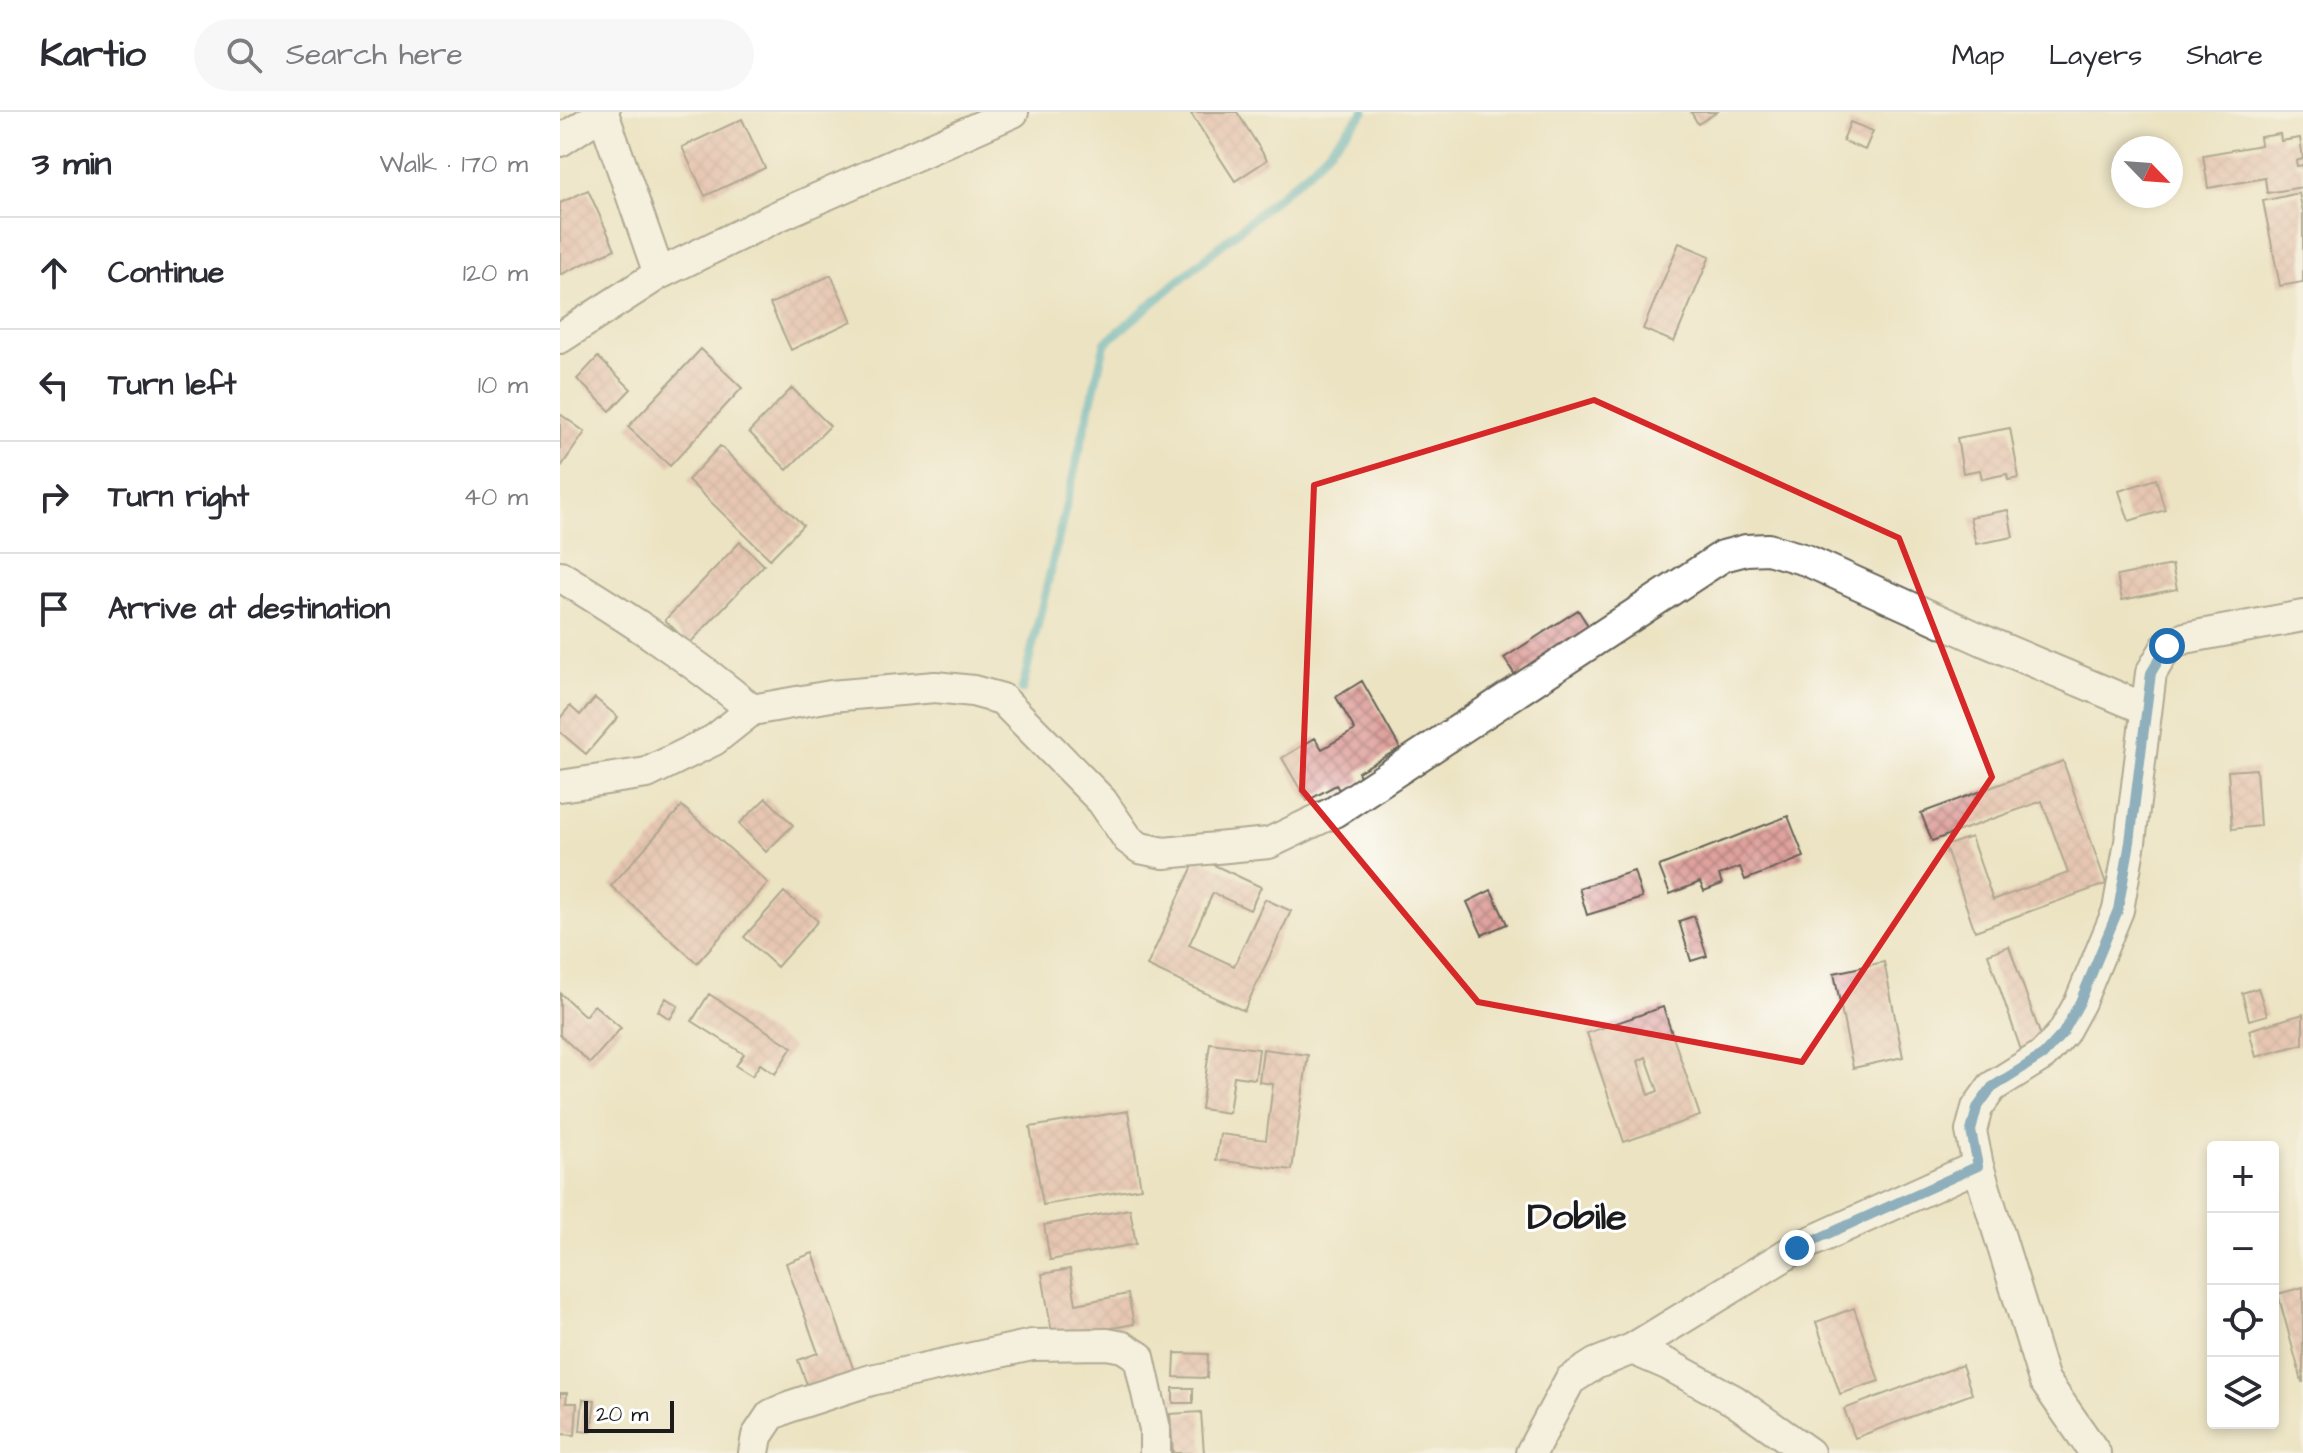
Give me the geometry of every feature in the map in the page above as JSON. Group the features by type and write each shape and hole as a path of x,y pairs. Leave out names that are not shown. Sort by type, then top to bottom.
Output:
{"street":[{"path":"560,141 604,112 659,274"},
{"path":"560,338 659,274 778,216 1013,112"},
{"path":"560,786 647,773 714,740 752,710 831,696 935,687 973,691 1002,699 1102,801 1128,839 1140,848 1164,853 1269,843 1334,812 1723,556 1746,550 1768,549 1806,560 1987,642 2146,709"},
{"path":"560,576 646,629 752,710"},
{"path":"2095,1453 2044,1380 1978,1166 1971,1131 1977,1108 1992,1087 2043,1055 2063,1033 2080,1002 2118,910 2130,842 2151,673 2167,646 2185,638 2303,616"},
{"path":"1531,1453 1570,1380 1595,1364 1632,1349 1797,1248 1978,1166"},
{"path":"754,1453 757,1436 771,1415 871,1380 1032,1345 1107,1344 1123,1347 1139,1357 1155,1429 1155,1453"},
{"path":"1632,1349 1735,1401 1809,1453"}],"highlighted area":[{"path":"1594,400 1899,538 1992,777 1802,1062 1478,1002 1302,790 1314,485"}],"building":[{"path":"1190,112 1237,112 1267,160 1235,181"},
{"path":"1691,112 1717,112 1698,124"},
{"path":"742,119 765,168 705,196 682,147"},
{"path":"1850,122 1873,131 1865,150 1843,141"},
{"path":"2280,134 2281,141 2300,138 2303,159 2296,161 2297,166 2303,165 2303,187 2267,193 2265,178 2208,188 2203,155 2261,145 2260,137"},
{"path":"588,190 615,249 560,275 560,203"},
{"path":"2299,193 2303,212 2303,282 2280,286 2263,201"},
{"path":"1679,243 1710,256 1674,342 1643,329"},
{"path":"831,275 852,321 791,350 770,304"},
{"path":"701,349 742,388 670,466 628,427"},
{"path":"598,357 631,389 610,411 577,379"},
{"path":"792,388 830,426 787,470 749,432"},
{"path":"560,414 585,432 560,468"},
{"path":"2010,428 2019,478 2008,480 2007,474 1982,479 1980,470 1963,473 1957,438"},
{"path":"720,446 803,525 770,559 688,480"},
{"path":"2156,479 2165,510 2129,521 2119,491"},
{"path":"2008,510 2013,537 1976,544 1970,517"},
{"path":"740,542 764,565 689,644 665,620"},
{"path":"2172,565 2177,589 2122,600 2117,576"},
{"path":"1578,610 1591,630 1517,678 1504,658"},
{"path":"1362,681 1400,748 1358,772 1362,780 1341,793 1336,785 1307,801 1282,758 1315,738 1322,749 1355,730 1336,697"},
{"path":"595,698 618,717 586,754 560,732 560,718 570,706 580,715"},
{"path":"2063,761 2106,884 1975,931 1945,846 1971,837 1993,900 2068,873 2042,801 1932,841 1921,813"},
{"path":"2256,769 2260,826 2232,829 2228,771"},
{"path":"766,798 793,825 766,852 739,824"},
{"path":"682,806 768,883 697,963 611,886"},
{"path":"1788,816 1804,857 1745,880 1740,867 1719,875 1722,884 1704,891 1700,882 1670,894 1659,866"},
{"path":"1197,857 1261,887 1250,910 1213,893 1189,945 1234,966 1265,899 1291,911 1244,1011 1147,966"},
{"path":"1634,871 1642,898 1587,915 1579,888"},
{"path":"1491,890 1507,924 1482,935 1467,902"},
{"path":"784,892 818,921 777,967 744,937"},
{"path":"1694,916 1707,956 1691,961 1679,921"},
{"path":"2009,946 2045,1048 2023,1056 1988,954"},
{"path":"1884,962 1903,1057 1853,1068 1834,973"},
{"path":"2258,988 2267,1015 2249,1020 2242,993"},
{"path":"560,993 585,1016 594,1005 621,1028 590,1063 560,1035"},
{"path":"709,994 792,1047 775,1074 760,1064 752,1076 736,1066 744,1054 692,1021"},
{"path":"666,998 678,1006 670,1019 658,1011"},
{"path":"1663,1007 1700,1116 1624,1142 1587,1033","holes":["1646,1057 1658,1091 1649,1095 1638,1061"]},
{"path":"2303,1014 2303,1044 2256,1057 2249,1030"},
{"path":"1210,1043 1259,1049 1255,1079 1234,1076 1229,1113 1201,1109"},
{"path":"1263,1049 1308,1055 1292,1170 1216,1160 1220,1134 1266,1140 1273,1084 1259,1082"},
{"path":"1128,1111 1141,1188 1043,1205 1030,1127"},
{"path":"1130,1209 1136,1244 1050,1260 1044,1225"},
{"path":"813,1253 855,1374 809,1390 798,1360 818,1353 786,1263"},
{"path":"1070,1269 1076,1304 1128,1294 1134,1324 1053,1339 1042,1274"},
{"path":"2303,1287 2303,1382 2279,1298 2279,1294"},
{"path":"1854,1308 1879,1381 1840,1394 1816,1322"},
{"path":"1175,1353 1208,1354 1207,1378 1174,1377"},
{"path":"1962,1365 1972,1394 1855,1438 1844,1409"},
{"path":"1173,1388 1193,1388 1193,1403 1173,1403"},
{"path":"560,1393 567,1393 566,1403 577,1403 575,1435 560,1434"},
{"path":"583,1399 595,1400 591,1432 580,1431"},
{"path":"1201,1412 1204,1453 1173,1453 1170,1414"}],"waterway":[{"path":"1022,690 1105,343 1311,169 1364,112"}],"district":[{"name":"Dobile","path":"1577,1216"}],"route":[{"path":"1797,1248 1978,1166 1971,1131 1977,1108 1992,1087 2043,1055 2063,1033 2080,1002 2118,910 2130,842 2151,673 2167,646"}]}
